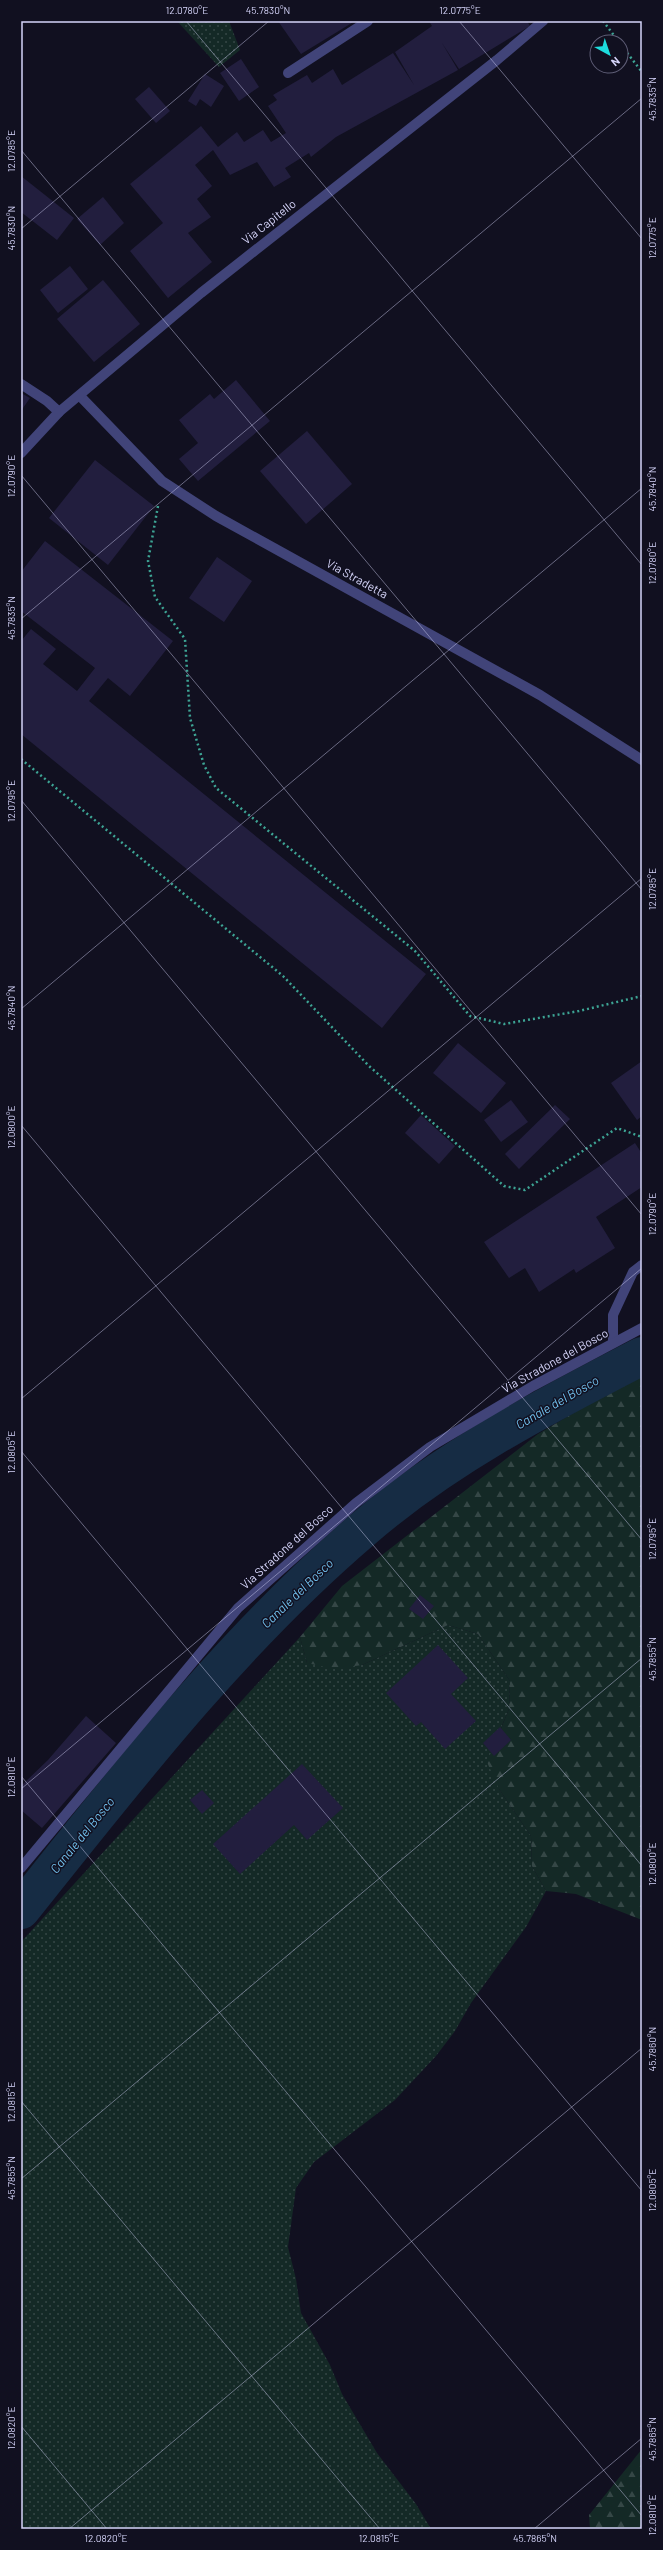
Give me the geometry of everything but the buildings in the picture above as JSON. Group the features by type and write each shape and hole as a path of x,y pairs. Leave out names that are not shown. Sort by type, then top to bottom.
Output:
{"street":[{"path":"288,73 368,21"},
{"name":"Via Capitello","path":"21,452 59,412 80,396 201,293 496,60 542,21"},
{"path":"21,384 47,401 59,412"},
{"name":"Via Stradetta","path":"80,396 162,481 216,516 540,695 642,760"},
{"path":"613,1343 613,1315 633,1272 642,1265"},
{"name":"Via Stradone del Bosco","path":"21,1868 238,1608 356,1503 430,1447 533,1386 642,1328"}],"path":[{"path":"603,21 613,34"},
{"path":"629,55 642,72"},
{"path":"162,481 148,561 155,598 184,639 190,718 204,765 216,788 415,951 470,1016 504,1024 642,996"},
{"path":"21,759 283,976 369,1066 504,1186 525,1190 617,1128 642,1137"}],"green space":[{"path":"177,21 229,21 240,50 219,67"},
{"path":"642,1353 642,1920 576,1894 546,1891 532,1866 531,1836 499,1789 487,1762 509,1709 510,1681 478,1634 448,1625 362,1665 334,1669 307,1663 300,1637 342,1586 538,1434 612,1390"},
{"path":"448,1625 478,1634 510,1681 509,1709 495,1742 499,1789 531,1836 532,1866 546,1891 526,1927 471,2003 455,2031 436,2056 395,2100 314,2162 296,2188 288,2247 296,2279 301,2313 330,2365 342,2394 377,2453 416,2504 431,2529 21,2529 21,1942 300,1637 307,1663 362,1665"},
{"path":"642,2449 642,2529 590,2529 589,2515"}],"waterway":[{"name":"Canale del Bosco","path":"21,1910 141,1761 225,1664 314,1573 362,1530 427,1479 461,1456 569,1394 642,1356"}]}
